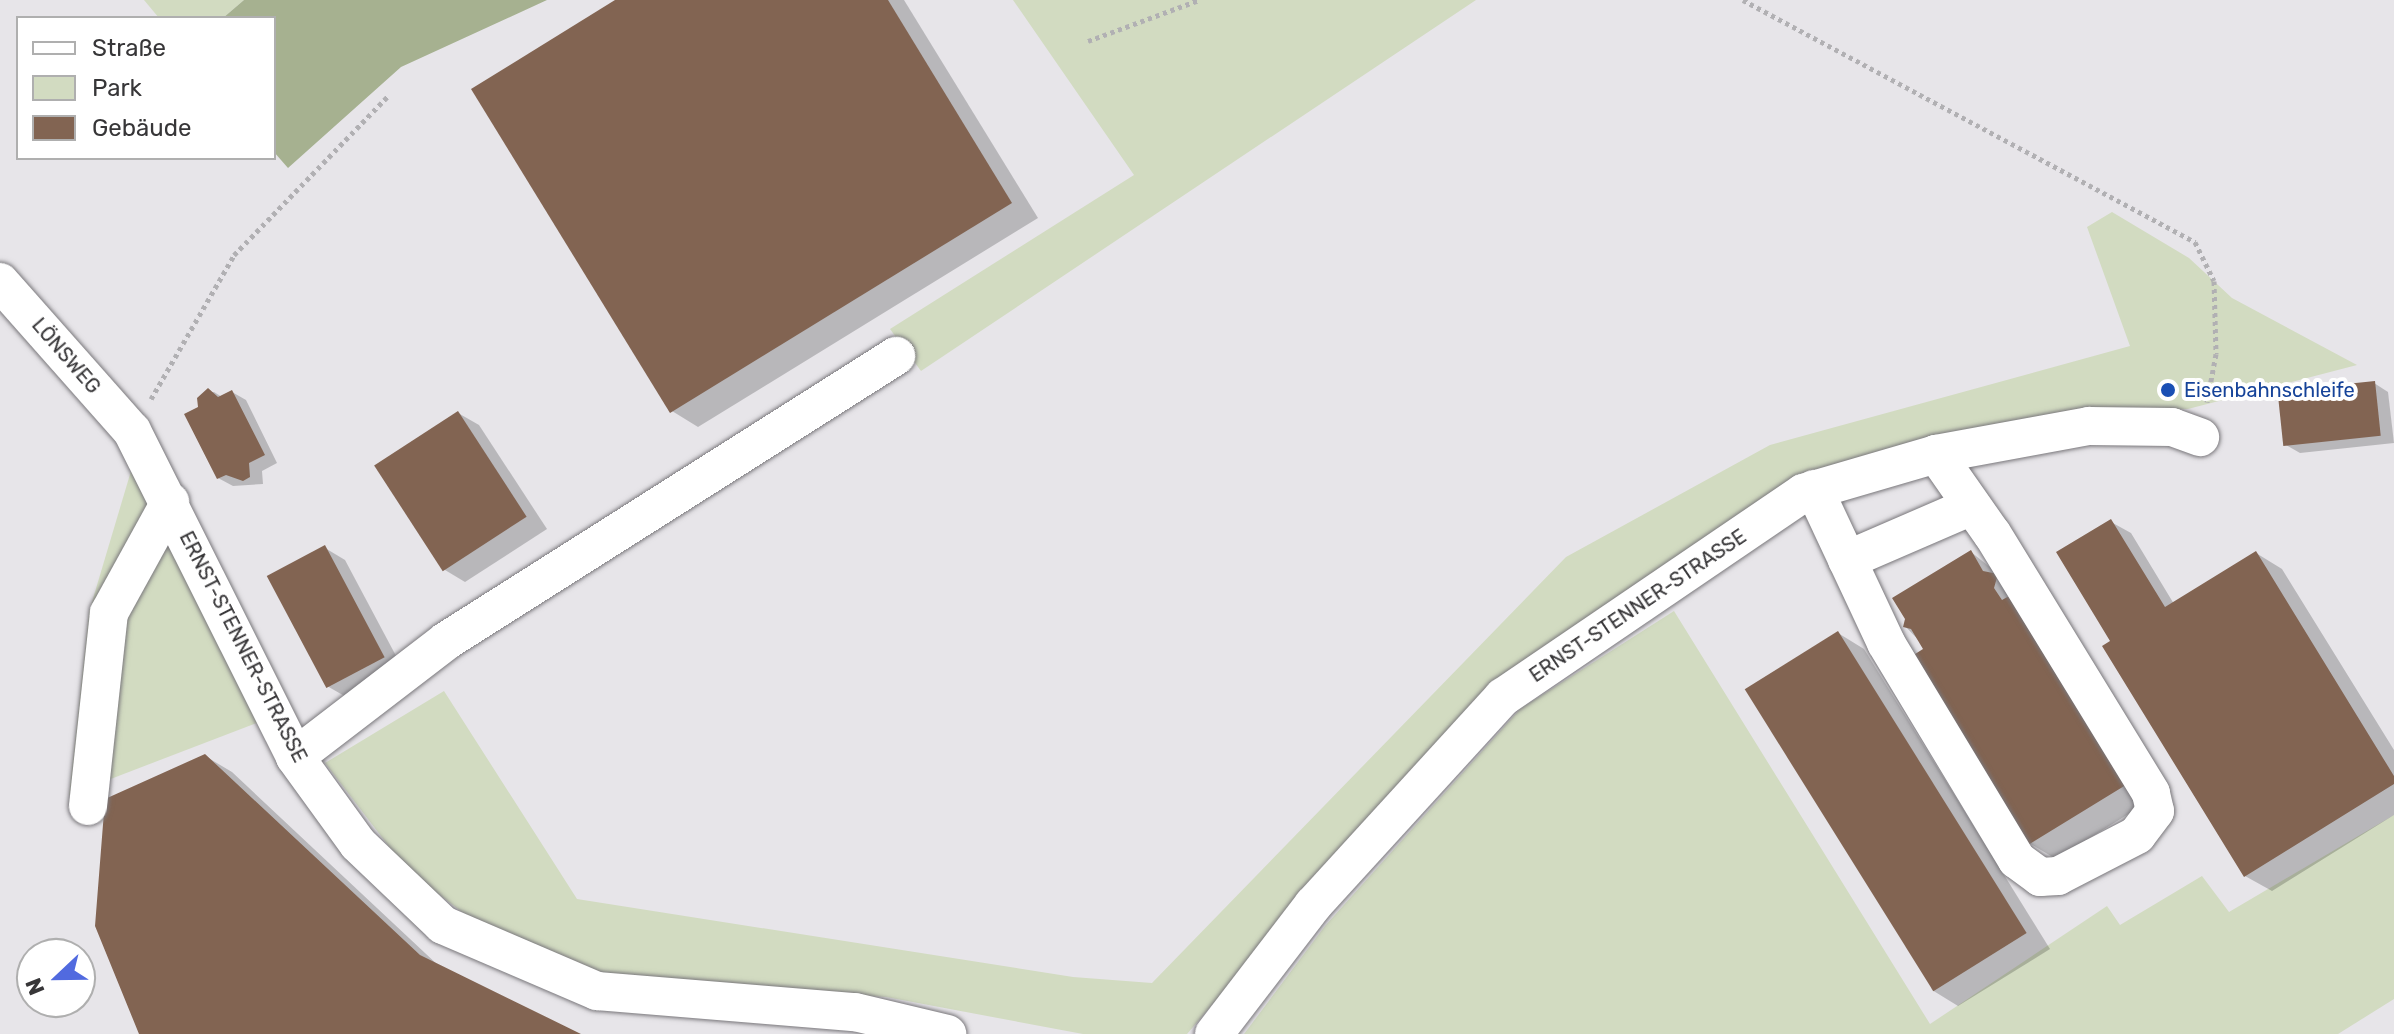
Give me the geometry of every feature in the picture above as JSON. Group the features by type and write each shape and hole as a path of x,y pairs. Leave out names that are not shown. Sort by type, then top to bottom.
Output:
{"street":[{"name":"LÖNSWEG","path":"0,282 132,431"},
{"path":"295,757 446,641 896,356"},
{"name":"ERNST-STENNER-STRASSE","path":"1214,1034 1313,905 1503,697 1814,489 1936,454 2089,426 2172,427 2200,437"},
{"name":"ERNST-STENNER-STRASSE","path":"132,431 295,757 358,844 443,925 597,991 855,1012 947,1034"},
{"path":"1814,489 1916,697 2017,860 2040,877 2083,865 2149,824 2155,811 2151,793 1972,506 1936,454"},
{"path":"88,806 109,613 170,502"},
{"path":"1847,560 1972,506"}],"path":[{"path":"1088,41 1199,0"},
{"path":"1743,0 2195,242 2214,281 2216,354 2200,437"},
{"path":"132,431 234,255 388,96"}],"green space":[{"path":"144,0 244,0 225,16 157,16"},
{"path":"244,0 547,0 401,67 288,168 276,154 276,16 225,16"},
{"path":"1013,0 1476,0 921,371 890,329 1134,175"},
{"path":"2112,212 2189,258 2232,298 2357,365 2188,409 2084,409 1801,480 1500,685 1340,856 1187,1034 1083,1034 886,997 610,982 475,922 407,870 325,763 444,691 577,899 1073,977 1152,983 1566,557 1770,445 2130,346 2087,227"},
{"path":"131,471 259,722 69,795 89,612"},
{"path":"1674,611 1930,1024 2107,906 2120,925 2202,876 2229,912 2394,815 2394,999 2338,1034 1244,1034 1325,926 1520,709"}],"building":[{"path":"615,0 888,0 1012,203 670,413 471,89"},
{"path":"2375,381 2381,436 2283,446 2278,391"},
{"path":"208,388 218,397 232,390 265,455 249,463 250,477 243,481 226,475 217,479 184,414 198,407 197,398"},
{"path":"458,411 527,517 443,571 374,465"},
{"path":"2111,519 2165,607 2256,551 2394,776 2394,784 2244,877 2102,646 2110,641 2056,552"},
{"path":"325,545 385,657 326,688 267,576"},
{"path":"1971,550 1983,571 1998,574 1994,588 2002,600 2018,591 2134,780 2028,845 1912,656 1923,649 1911,629 1903,627 1905,619 1892,598"},
{"path":"1838,631 2027,933 1933,991 1745,689"},
{"path":"205,754 420,955 581,1034 139,1034 95,926 105,799"}],"place":[{"name":"Eisenbahnschleife","path":"2168,390"}]}
